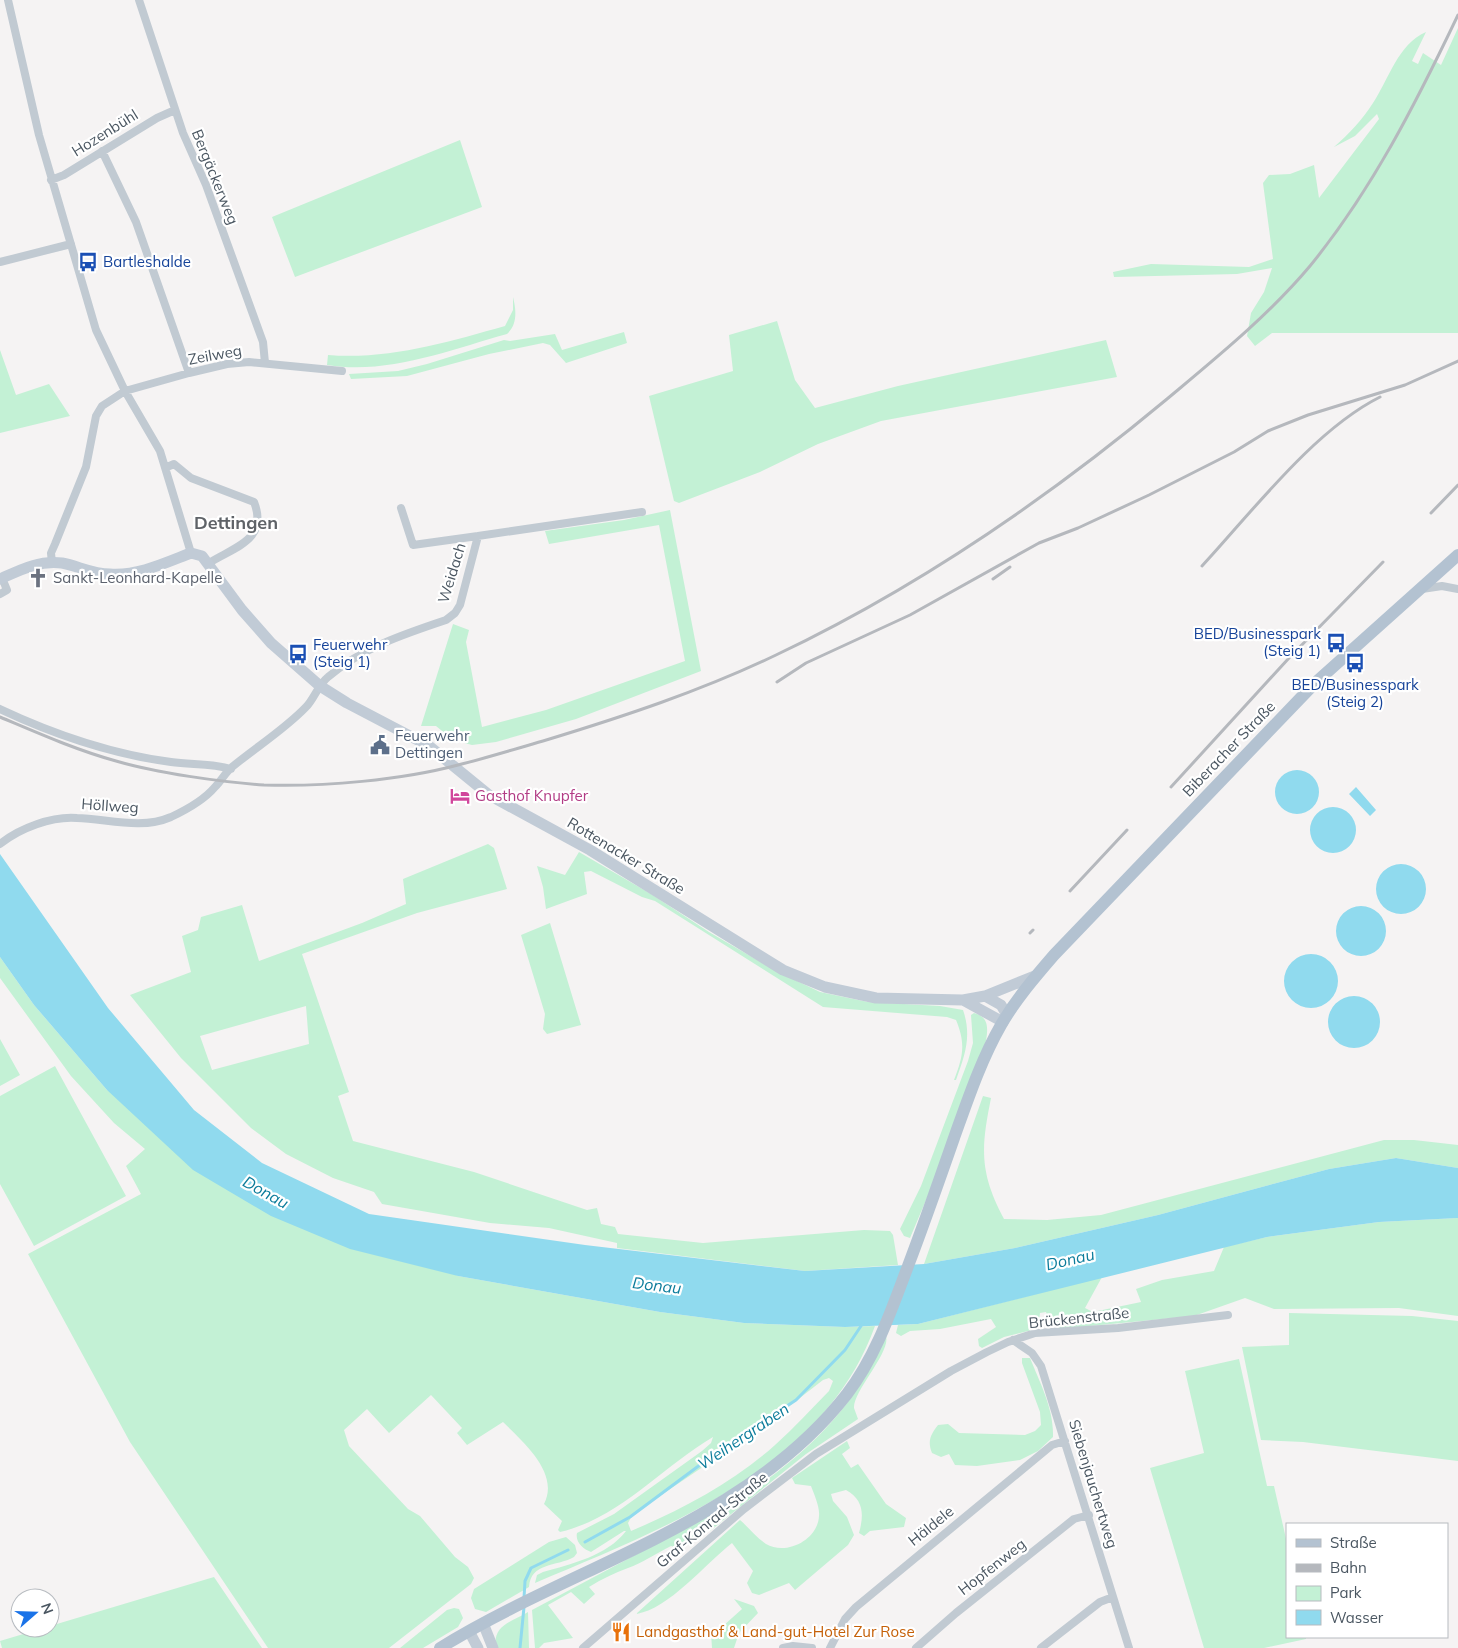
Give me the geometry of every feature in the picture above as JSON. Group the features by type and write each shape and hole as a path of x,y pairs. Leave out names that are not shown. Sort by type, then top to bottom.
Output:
{"main road":[{"path":"1,579 27,566 52,563 110,574 128,574 191,553"},
{"name":"Rottenacker Straße","path":"191,553 202,556 209,563 242,610 271,643 320,686 347,703 429,746 489,795 590,850 784,970 825,987 876,998 963,1000 985,996 1037,975"},
{"name":"Biberacher Straße","path":"440,1648 483,1623 679,1526 727,1499 788,1457 818,1428 848,1392 883,1333 973,1085 1005,1019 1037,975 1308,690 1417,590 1457,557"},
{"path":"985,996 1001,1005 1005,1019"},
{"name":"Rottenacker Straße","path":"963,1000 1005,1019"},
{"path":"483,1623 493,1648"},
{"path":"470,1631 478,1648"}],"street":[{"path":"8,0 20,59 51,180 96,330 124,391 152,435 167,467 191,553"},
{"name":"Bergäckerweg","path":"140,0 175,110 206,185 263,342 265,363"},
{"name":"Hozenbühl","path":"51,180 64,175 156,118 175,110"},
{"path":"102,151 136,222 188,373"},
{"path":"0,262 71,244"},
{"name":"Zeilweg","path":"52,563 51,553 54,544 86,466 96,416 102,406 124,391 227,364 265,363 342,371"},
{"path":"167,467 174,464 192,478 254,502 258,522 256,531 249,540 209,563"},
{"name":"Weidach","path":"400,508 413,545 642,512"},
{"name":"Weidach","path":"320,686 335,671 377,644 446,620 455,613 460,604 478,536"},
{"path":"0,594 7,590 1,579"},
{"path":"1417,590 1442,586 1458,589"},
{"name":"Höllweg","path":"2,843 26,828 60,819 77,817 119,824 154,822 170,817 206,796 231,769 307,706 320,686"},
{"path":"0,709 94,745 171,762 219,765 231,769"},
{"name":"Brückenstraße","path":"865,1423 951,1371 1013,1340 1035,1333 1118,1328 1228,1315"},
{"name":"Siebenjauchertweg","path":"1013,1340 1032,1353 1041,1366 1129,1648"},
{"name":"Graf-Konrad-Straße","path":"583,1648 744,1509 816,1454 865,1423"},
{"name":"Häldele","path":"830,1648 845,1620 856,1607 1052,1445 1065,1441"},
{"name":"Hopfenweg","path":"916,1648 953,1615 1074,1519 1089,1515"},
{"path":"1041,1648 1100,1602 1113,1597"},
{"path":"783,1648 793,1646 812,1648"}],"green space":[{"path":"1458,28 1458,333 1272,333 1255,346 1247,336 1251,313 1264,292 1272,268 1237,274 1114,277 1113,272 1151,264 1249,267 1273,259 1263,183 1269,175 1290,174 1314,165 1319,198 1379,119 1377,114 1355,136 1334,147 1369,109 1401,53 1416,38 1426,32 1412,61 1418,64 1423,53 1441,65"},
{"path":"460,140 482,207 295,277 272,217"},
{"path":"513,297 515,321 507,334 395,364 373,367 327,365 328,355 373,355 395,352 440,344 505,326 513,310"},
{"path":"777,321 795,380 815,408 898,386 1106,340 1117,377 881,421 818,444 760,472 679,503 674,501 649,396 733,371 729,335"},
{"path":"624,332 627,343 566,363 550,345 543,343 489,354 407,376 351,379 349,374 398,371 504,340 510,341 555,334 562,350"},
{"path":"0,350 16,395 49,384 70,416 0,433"},
{"path":"670,510 701,671 576,719 496,742 472,745 453,740 436,726 421,726 453,624 469,630 466,642 482,727 546,710 685,661 659,525 549,544 545,531 624,520"},
{"path":"488,844 494,848 507,889 417,913 302,954 349,1092 338,1096 353,1141 474,1172 587,1210 597,1208 601,1224 615,1227 618,1234 703,1243 864,1230 890,1231 893,1235 898,1265 805,1271 617,1248 617,1243 549,1228 490,1223 382,1204 374,1192 333,1178 286,1154 251,1128 181,1058 130,995 191,972 182,936 198,930 201,917 242,905 259,961 362,923 406,904 403,879","holes":["306,1006 309,1044 212,1070 200,1036"]},
{"path":"579,852 776,971 820,992 868,1002 940,1006 963,1010 966,1019 967,1037 965,1054 956,1080 954,1080 960,1064 962,1043 956,1020 947,1017 823,1007 655,901 642,897 591,871 584,872 587,894 546,909 543,887 537,866 565,875"},
{"path":"550,923 581,1025 547,1034 543,1029 545,1014 521,935"},
{"path":"0,957 34,1005 107,1090 458,1276 660,1312 744,1323 845,1327 875,1326 851,1376 818,1419 779,1456 734,1488 686,1515 635,1540 535,1583 537,1575 588,1558 618,1540 626,1531 591,1552 580,1545 577,1533 614,1514 702,1451 711,1443 713,1437 621,1504 582,1525 560,1532 558,1530 562,1521 544,1504 548,1492 543,1470 529,1449 503,1422 467,1445 457,1433 462,1428 431,1395 389,1433 367,1409 344,1430 349,1446 408,1509 420,1516 455,1557 468,1567 474,1578 471,1584 389,1648 268,1648 130,1442 28,1254 141,1194 126,1166 145,1149 114,1123 71,1076 0,978","holes":["829,1378 833,1381 829,1391 789,1432 742,1471 688,1504 631,1531 628,1523 633,1514 765,1425 823,1380"]},
{"path":"974,1013 985,1020 987,1027 986,1041 929,1193 910,1238 904,1236 900,1229 921,1186 968,1061 973,1043 971,1015"},
{"path":"0,1039 20,1075 0,1086"},
{"path":"55,1066 126,1196 34,1246 0,1184 0,1096"},
{"path":"983,1096 991,1098 984,1146 986,1173 1004,1219 1047,1220 1101,1215 1384,1140 1414,1140 1458,1145 1458,1168 1396,1158 1329,1169 1158,1215 1015,1248 924,1264"},
{"path":"1458,1218 1458,1316 1399,1308 1274,1309 1245,1298 1194,1316 1059,1329 1057,1321 1048,1318 1046,1312 1040,1313 1039,1320 1032,1320 1036,1329 1004,1337 982,1348 979,1346 978,1339 996,1327 991,1319 940,1329 910,1331 901,1336 896,1333 898,1325 918,1324 1102,1277 1085,1308 1093,1312 1141,1302 1136,1289 1162,1280 1214,1271 1224,1247 1267,1237 1379,1222"},
{"path":"1289,1313 1412,1316 1458,1321 1458,1461 1303,1442 1261,1440 1242,1347 1289,1345"},
{"path":"886,1336 883,1352 855,1401 854,1408 858,1419 806,1454 710,1531 707,1528 680,1548 671,1546 594,1584 589,1587 595,1594 584,1604 571,1592 548,1605 573,1638 544,1643 539,1648 535,1648 532,1610 733,1503 805,1449 836,1417 850,1399 863,1380"},
{"path":"1022,1358 1030,1358 1042,1387 1049,1406 1053,1437 1038,1451 1020,1460 977,1466 955,1465 949,1454 941,1457 932,1453 930,1438 938,1425 948,1424 959,1433 1025,1435 1035,1431 1041,1425 1040,1412 1022,1363"},
{"path":"1239,1359 1267,1486 1274,1486 1286,1539 1286,1638 1306,1639 1264,1648 1204,1648 1150,1468 1204,1453 1185,1371"},
{"path":"847,1441 850,1448 842,1454 851,1468 858,1464 886,1504 906,1518 904,1527 870,1531 864,1536 859,1533 862,1514 856,1498 846,1490 831,1494 833,1501 847,1517 854,1535 848,1545 795,1590 789,1583 759,1595 752,1593 747,1583 753,1571 732,1543 674,1595 661,1604 636,1614 740,1520 763,1542 774,1547 791,1547 807,1539 817,1525 819,1516 818,1505 811,1486 795,1484 792,1478"},
{"path":"566,1537 575,1545 577,1553 574,1557 539,1569 534,1573 529,1587 486,1612 475,1609 471,1598 474,1589 549,1542"},
{"path":"214,1577 262,1648 2,1648 0,1641 10,1638 60,1638 60,1623"},
{"path":"734,1599 754,1606 758,1613 739,1633 734,1648 712,1648 711,1633 723,1626 742,1609"},
{"path":"459,1609 463,1618 458,1627 423,1648 400,1648 447,1610"},
{"path":"528,1612 529,1648 496,1648 497,1634 500,1629"}],"water":[{"path":"1297,770 1309,774 1315,780 1319,792 1315,804 1309,810 1297,814 1285,810 1279,804 1275,792 1279,780 1285,774"},
{"path":"1356,787 1376,810 1370,816 1349,794"},
{"path":"1333,807 1346,811 1352,817 1356,830 1352,843 1346,849 1333,853 1320,849 1314,843 1310,830 1314,817 1320,811"},
{"name":"Donau","path":"0,854 108,1008 194,1110 262,1163 369,1214 585,1245 805,1271 924,1264 1015,1248 1158,1215 1329,1169 1396,1158 1458,1168 1458,1218 1379,1222 1267,1237 918,1324 845,1327 744,1323 660,1312 458,1276 350,1249 271,1216 193,1170 107,1090 34,1005 0,957"},
{"path":"1396,864 1406,864 1419,871 1426,884 1426,894 1419,907 1406,914 1396,914 1387,910 1380,903 1376,894 1376,884 1380,875 1387,868"},
{"path":"1356,906 1366,906 1379,913 1386,926 1386,936 1379,949 1366,956 1356,956 1347,952 1340,945 1336,936 1336,926 1340,917 1347,910"},
{"path":"1311,954 1321,956 1330,962 1336,971 1338,981 1336,991 1330,1000 1321,1006 1311,1008 1301,1006 1292,1000 1286,991 1284,981 1286,971 1292,962 1301,956"},
{"path":"1354,996 1364,998 1372,1004 1378,1012 1380,1022 1378,1032 1372,1040 1364,1046 1354,1048 1344,1046 1336,1040 1330,1032 1328,1022 1330,1012 1336,1004 1344,998"}],"waterway":[{"name":"Weihergraben","path":"585,1542 630,1517 720,1450 796,1400 845,1350 863,1323"},
{"name":"Weihergraben","path":"524,1598 525,1581 531,1568 568,1550"},
{"name":"Weihergraben","path":"520,1648 524,1607"}],"railway":[{"path":"0,717 86,752 170,773 228,782 264,785 337,784 412,775 436,770 543,741 661,702 719,680 776,655 880,601 930,571 1028,506 1122,436 1242,336 1310,266 1353,207 1409,113 1458,15"},
{"path":"777,682 806,663 910,615 1039,543 1078,528 1149,495 1234,452 1268,431 1308,415 1405,385 1458,361"},
{"path":"1202,566 1263,497 1308,451 1331,430 1355,412 1380,397"},
{"path":"1431,513 1458,485"},
{"path":"1171,787 1289,658 1383,562"},
{"path":"993,579 1010,567"},
{"path":"1070,891 1127,830"},
{"path":"1030,933 1033,930"}],"place":[{"name":"Bartleshalde","path":"88,262"},
{"name":"Sankt-Leonhard-Kapelle","path":"38,578"},
{"name":"BED/Businesspark (Steig 1)","path":"1336,643"},
{"name":"Feuerwehr (Steig 1)","path":"298,654"},
{"name":"BED/Businesspark (Steig 2)","path":"1355,663"},
{"name":"Feuerwehr Dettingen","path":"380,745"},
{"name":"Gasthof Knupfer","path":"460,796"},
{"name":"Landgasthof & Land-gut-Hotel Zur Rose","path":"621,1632"}],"district":[{"name":"Dettingen","path":"236,523"}]}
